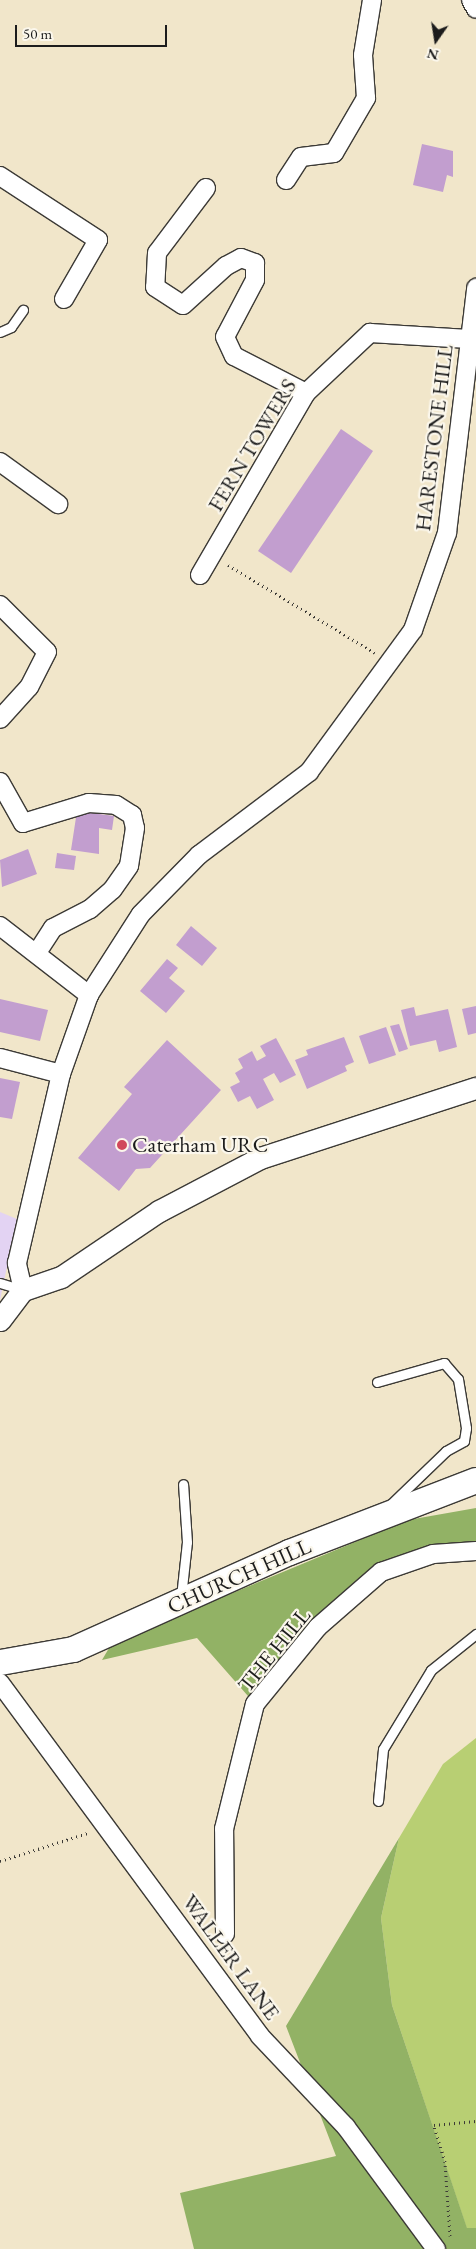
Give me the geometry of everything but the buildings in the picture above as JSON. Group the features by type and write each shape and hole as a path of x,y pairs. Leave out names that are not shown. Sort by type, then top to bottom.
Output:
{"main road":[{"name":"CHURCH HILL","path":"0,1662 74,1649 380,1515 476,1480"}],"street":[{"path":"286,180 301,156 334,153 366,98 363,55 372,0"},
{"path":"472,0 476,9"},
{"path":"0,176 98,240 64,299"},
{"path":"206,188 157,254 155,287 183,304 226,266 241,258 255,263 255,280 224,337 234,356 306,393"},
{"name":"HARESTONE HILL","path":"24,1290 17,1263 61,1074 89,994 141,914 199,855 309,772 392,663 413,630 447,533 476,288"},
{"name":"FERN TOWERS","path":"200,575 306,393 370,333 469,339"},
{"path":"0,462 58,504"},
{"path":"0,605 47,652 29,687 0,719"},
{"path":"0,782 23,823 89,803 116,805 132,815 135,828 129,866 112,890 90,909 53,928 37,953"},
{"path":"0,926 89,994"},
{"path":"0,1058 61,1074"},
{"path":"0,1320 24,1290 61,1277 159,1211 260,1158 476,1088"},
{"name":"THE HILL","path":"225,1934 224,1828 255,1704 318,1627 381,1572 433,1554 476,1551"},
{"name":"WALLER LANE","path":"0,1683 103,1828 168,1908 260,2036 346,2126 443,2244"}],"lane":[{"path":"0,332 22,310"},
{"path":"0,1283 24,1290"},
{"path":"377,1382 444,1363 458,1379 466,1428 464,1441 446,1451 380,1515"},
{"path":"181,1602 187,1542 183,1484"},
{"path":"378,1801 384,1749 431,1670 476,1634"}],"path":[{"path":"212,555 392,663"},
{"path":"0,1862 103,1828"},
{"path":"443,2244 445,2162 434,2125 476,2121"}],"shaded area":[{"path":"0,1212 17,1219 0,1300"}],"green space":[{"path":"476,1508 476,1554 381,1572 255,1704 197,1638 102,1660 112,1643 408,1520"},
{"path":"476,1738 476,2228 467,2229 392,2005 381,1918 399,1838 443,1764"},
{"path":"399,1838 381,1918 392,2005 467,2228 476,2228 476,2249 194,2249 180,2193 336,2156 286,2026"}],"place":[{"name":"Caterham URC","path":"122,1145"}]}
